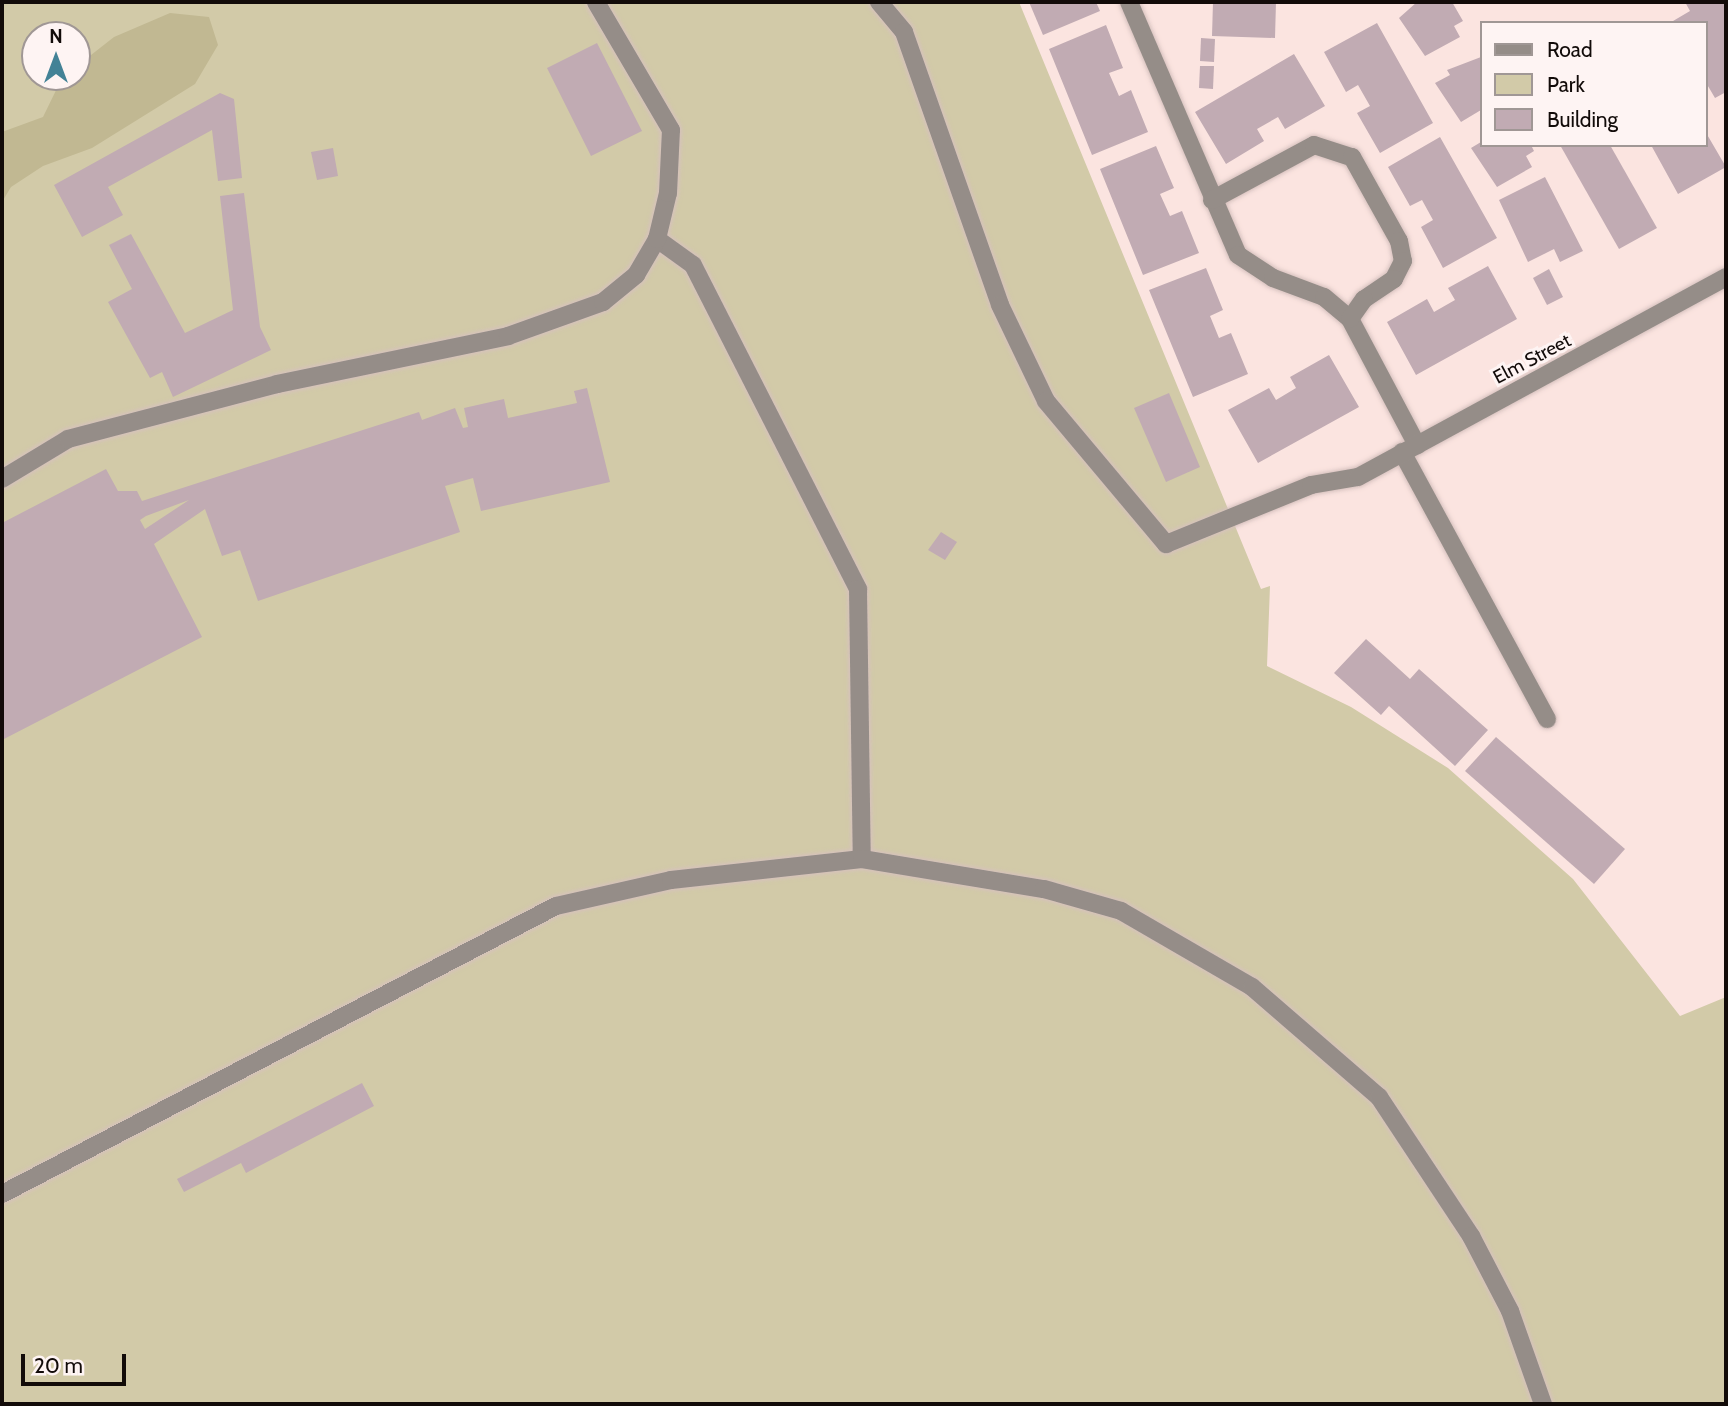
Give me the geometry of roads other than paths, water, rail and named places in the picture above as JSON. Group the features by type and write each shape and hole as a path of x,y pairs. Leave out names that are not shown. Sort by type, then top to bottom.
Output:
{"street":[{"path":"2,479 68,439 277,384 570,319 636,275 657,239 668,192 671,130 596,2"},
{"name":"Elm Street","path":"878,2 904,32 1000,304 1046,401 1166,544 1311,485 1357,477 1726,277"},
{"path":"1129,2 1212,200 1238,255 1273,278 1324,297 1350,319 1410,449 1547,719"},
{"path":"1212,200 1314,145 1352,157 1399,241 1403,261 1394,279 1364,299 1350,319"},
{"path":"657,239 693,265 858,589 862,859"},
{"path":"2,1194 556,906 671,880 862,859 1044,889 1121,911 1252,987 1379,1097 1471,1236 1510,1311 1543,1404"}]}
